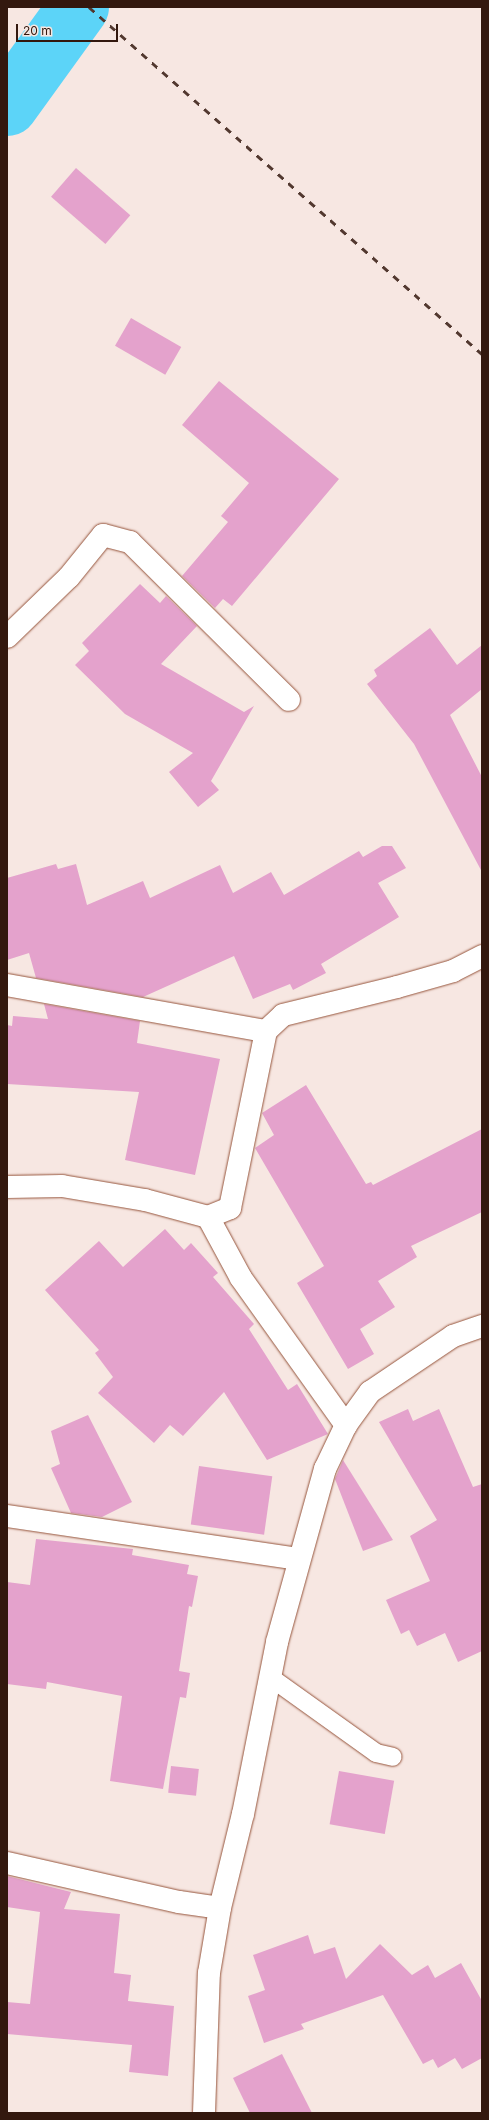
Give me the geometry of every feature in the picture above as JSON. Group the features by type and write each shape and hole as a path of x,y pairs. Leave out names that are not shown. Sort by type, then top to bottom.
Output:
{"street":[{"path":"7,637 69,577 103,535 130,542 289,700"},
{"path":"7,1187 62,1186 145,1200 208,1217 230,1208 266,1031 283,1015 453,971 482,956"},
{"path":"7,985 266,1031"},
{"path":"208,1217 241,1278 346,1425"},
{"path":"204,2113 209,1973 220,1908 297,1559 325,1469 346,1425 370,1392 409,1363 453,1336 482,1326"},
{"path":"7,1516 297,1559"},
{"path":"7,1863 179,1902 220,1908"}],"lane":[{"path":"270,1677 376,1753 393,1757"}],"building":[{"path":"76,168 130,215 105,244 51,197"},
{"path":"131,318 181,347 165,375 115,346"},
{"path":"219,381 339,479 232,606 223,599 215,608 182,576 228,522 221,516 249,483 182,425"},
{"path":"140,584 160,603 166,596 197,626 161,664 244,712 254,706 211,781 219,790 198,807 169,772 193,753 125,714 75,665 89,651 82,643"},
{"path":"430,628 457,665 482,645 482,689 450,715 482,777 482,872 414,744 367,684 377,676 374,670"},
{"path":"382,846 392,846 406,868 378,883 399,917 321,964 326,973 293,990 290,984 253,999 234,956 143,997 36,978 29,953 7,960 7,878 56,864 58,869 76,864 87,905 143,881 150,898 220,865 233,893 271,872 284,895 359,851 363,857"},
{"path":"44,1004 140,1021 137,1043 220,1059 195,1175 125,1160 139,1092 7,1084 7,1025 12,1026 13,1016 48,1019"},
{"path":"306,1085 366,1184 371,1182 373,1185 482,1129 482,1212 411,1246 417,1257 378,1281 395,1307 360,1329 374,1354 348,1369 297,1283 324,1266 255,1148 274,1135 262,1113"},
{"path":"165,1229 184,1250 191,1243 218,1273 213,1277 254,1324 249,1329 288,1390 297,1384 328,1434 267,1460 224,1392 183,1436 170,1425 154,1443 98,1393 113,1377 95,1353 99,1350 45,1290 99,1241 123,1267"},
{"path":"408,1409 413,1421 439,1409 473,1487 482,1484 482,1651 458,1662 445,1633 417,1646 409,1630 401,1634 386,1600 430,1581 410,1536 437,1520 379,1422"},
{"path":"88,1415 132,1502 102,1517 71,1513 51,1468 60,1464 51,1431"},
{"path":"343,1460 393,1540 363,1551 335,1479"},
{"path":"199,1466 272,1476 264,1535 191,1524"},
{"path":"36,1539 133,1549 132,1555 189,1565 187,1574 198,1576 192,1607 189,1606 179,1671 190,1673 186,1698 180,1697 163,1789 110,1781 122,1696 47,1682 46,1689 7,1684 7,1582 30,1585"},
{"path":"171,1766 199,1769 196,1796 168,1793"},
{"path":"339,1771 394,1781 385,1834 330,1824"},
{"path":"7,1876 71,1892 64,1909 120,1914 114,1973 131,1975 128,2001 174,2006 168,2076 129,2072 132,2045 7,2034 7,2002 30,2004 40,1912 7,1907"},
{"path":"308,1935 314,1954 335,1947 346,1979 380,1944 412,1975 428,1965 435,1978 461,1963 482,2001 482,2058 462,2069 455,2058 438,2068 433,2059 423,2064 383,1995 301,2024 304,2029 264,2043 248,1996 265,1990 253,1955"},
{"path":"282,2054 312,2113 250,2113 233,2078"}],"waterway":[{"path":"7,105 78,7"}],"railway":[{"path":"89,7 482,354"}]}
